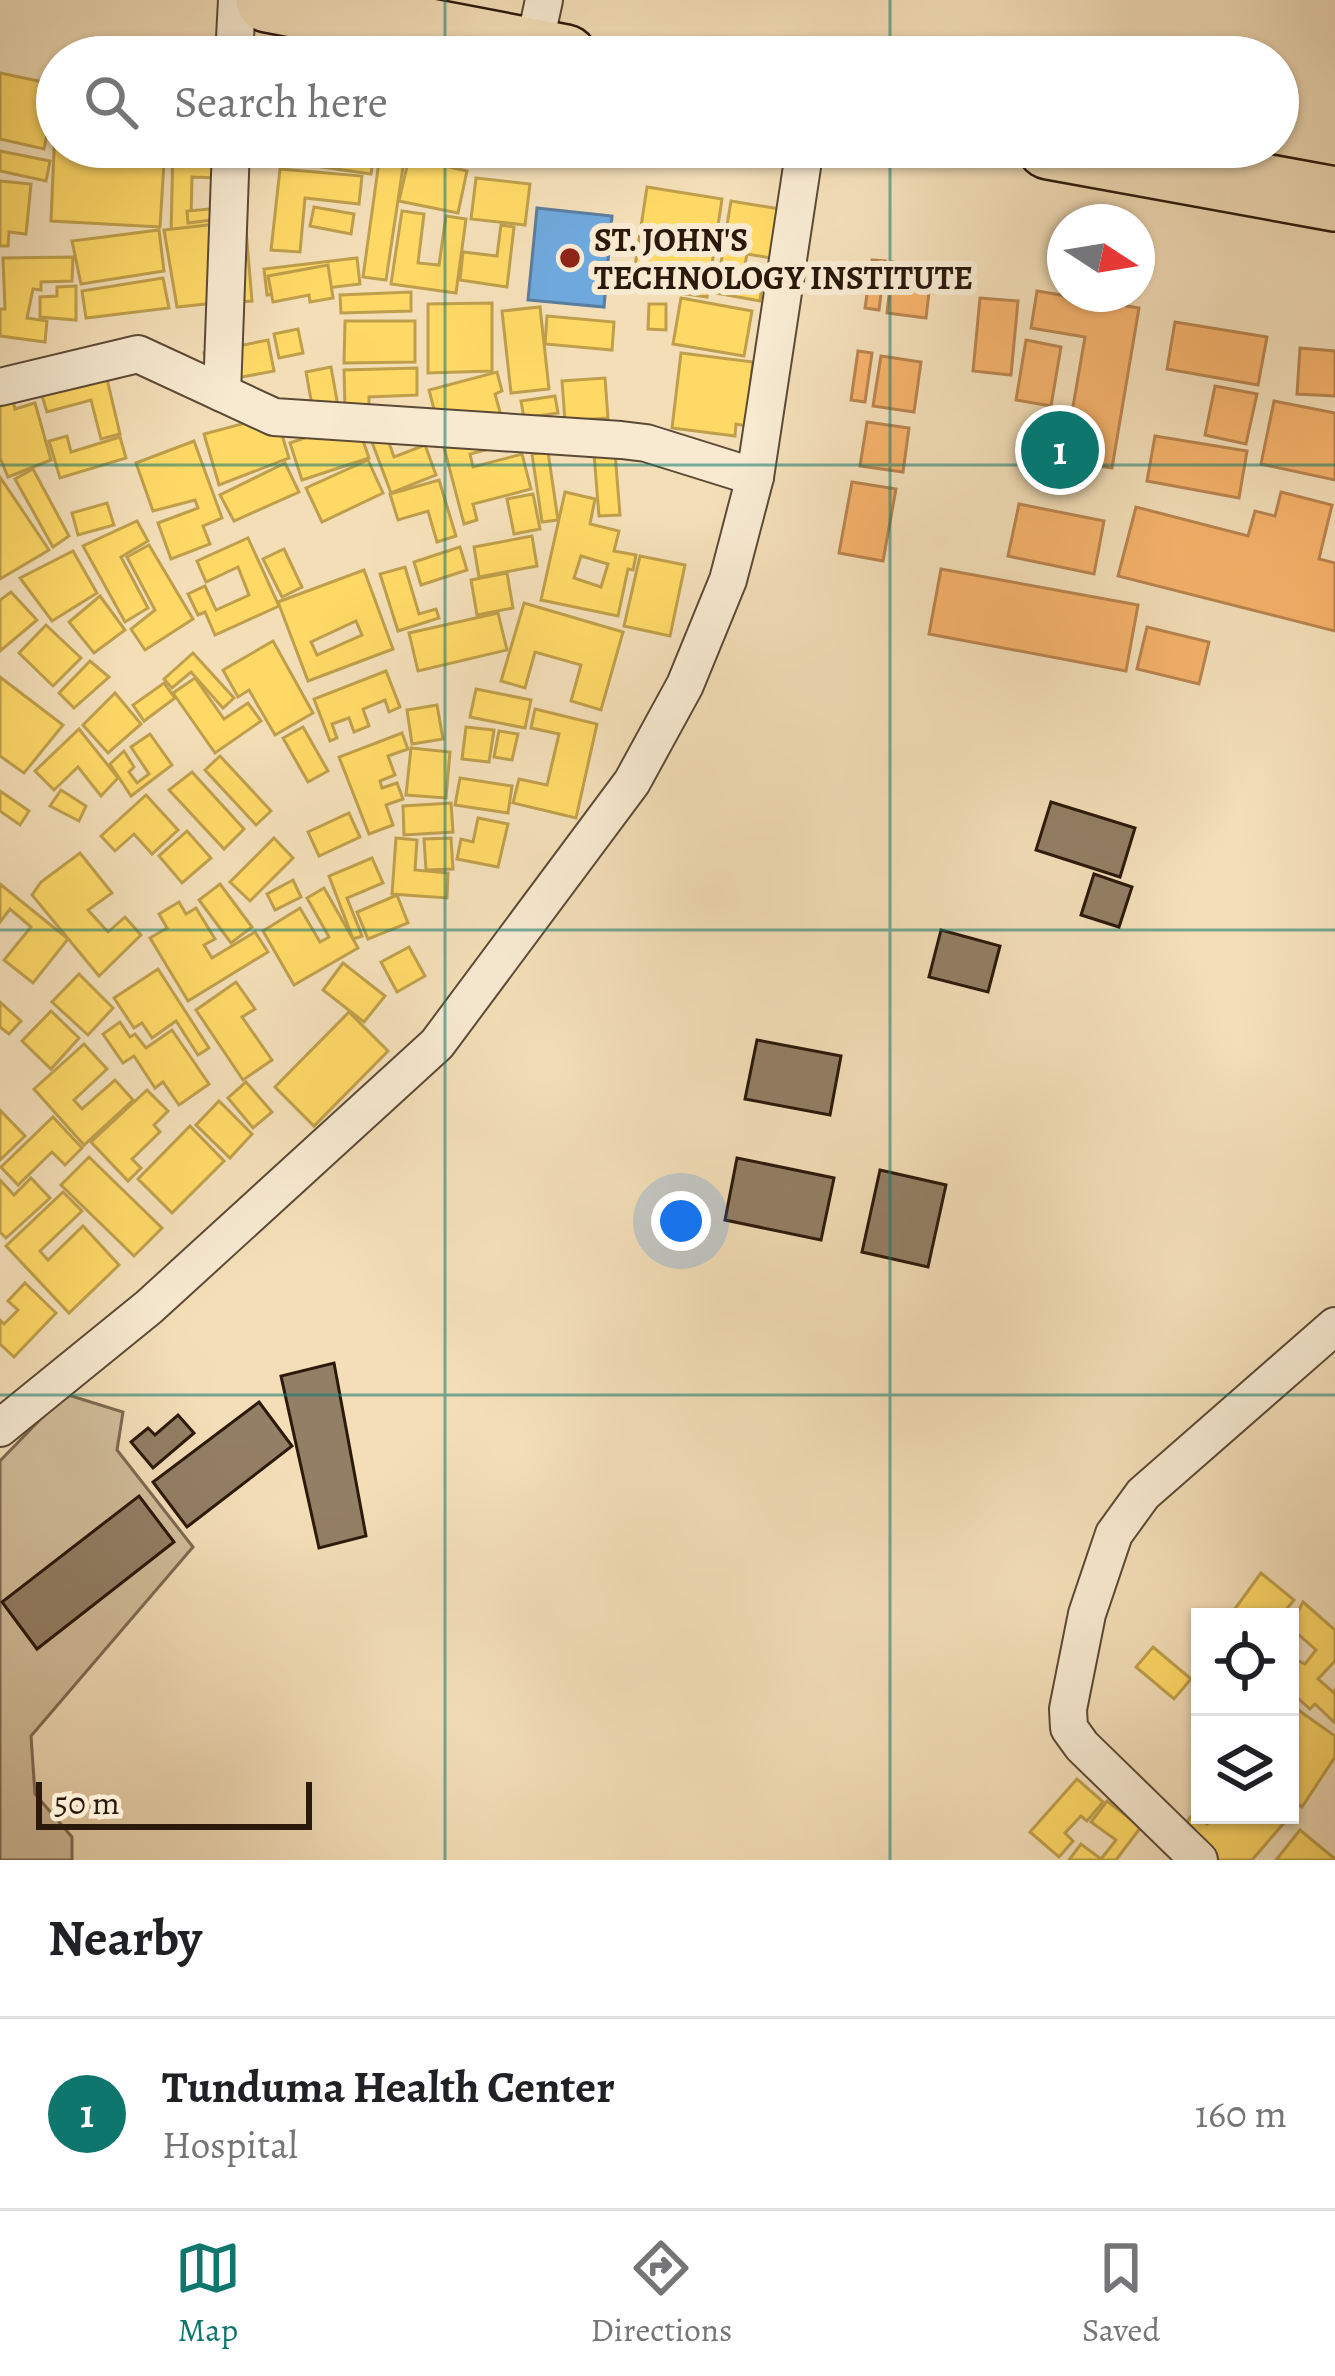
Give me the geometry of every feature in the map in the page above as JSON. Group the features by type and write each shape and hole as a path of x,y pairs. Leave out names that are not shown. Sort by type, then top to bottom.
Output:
{"highway":[{"path":"268,0 548,36"},
{"path":"1164,168 1335,199"}],"street":[{"path":"235,36 237,0"},
{"path":"222,393 230,168"},
{"path":"0,1428 149,1306 437,1044 632,782 685,685 728,580 755,477 802,168"},
{"path":"0,387 138,354 274,418 646,443 755,477"},
{"path":"1199,1860 1069,1728 1068,1709 1087,1614 1114,1534 1143,1494 1335,1326"}],"shaded area":[{"path":"65,1394 123,1412 117,1450 193,1547 31,1736 35,1794 72,1837 72,1860 0,1860 0,1461"}],"building: Homes":[{"path":"0,73 36,81 36,147 0,139"},
{"path":"0,151 36,158 36,168 49,168 46,181 0,171"},
{"path":"53,168 164,168 160,227 51,221"},
{"path":"173,168 242,168 240,235 171,235","holes":["192,177 217,178 217,220 191,220"]},
{"path":"329,168 372,168 371,174"},
{"path":"378,168 403,168 386,280 363,277"},
{"path":"407,168 467,171 458,213 399,201"},
{"path":"280,169 362,176 359,204 305,198 300,252 271,250"},
{"path":"476,178 530,184 525,225 471,219"},
{"path":"0,181 31,184 26,234 9,232 8,246 0,246"},
{"path":"647,187 722,199 707,297 632,286"},
{"path":"731,201 786,210 777,259 747,254 742,281 762,285 760,301 716,293"},
{"path":"244,206 252,301 227,303 220,219 188,223 187,211"},
{"path":"314,207 354,214 351,234 310,226"},
{"path":"402,211 424,214 418,263 439,265 446,216 466,219 456,293 391,284"},
{"path":"217,224 225,302 177,307 164,230"},
{"path":"501,225 514,227 507,287 460,280 463,252 497,256"},
{"path":"159,230 164,271 81,284 72,241"},
{"path":"73,257 72,281 41,282 41,290 33,289 27,318 47,321 45,342 0,336 0,309 5,309 3,258"},
{"path":"357,258 360,284 267,295 264,269"},
{"path":"328,265 333,298 310,302 309,295 273,302 268,276"},
{"path":"163,278 169,308 86,318 82,291"},
{"path":"76,286 76,320 40,317 40,297 57,296 57,287"},
{"path":"411,292 411,311 341,313 340,295"},
{"path":"681,298 752,311 744,356 673,344"},
{"path":"492,303 492,371 428,373 428,304"},
{"path":"649,304 666,304 666,330 648,329"},
{"path":"540,307 549,389 511,393 502,311"},
{"path":"547,316 614,322 612,350 545,344"},
{"path":"345,321 415,321 415,362 344,363"},
{"path":"298,329 303,353 279,358 274,334"},
{"path":"268,340 274,371 210,383 204,353"},
{"path":"681,353 753,362 746,426 736,424 735,436 672,428"},
{"path":"102,358 120,434 101,439 91,400 47,412 34,370"},
{"path":"331,367 338,406 313,411 306,372"},
{"path":"417,368 417,395 369,397 369,408 345,409 344,370"},
{"path":"497,372 502,391 495,394 505,430 497,447 470,454 473,467 522,454 531,489 473,504 477,520 464,524 429,390"},
{"path":"605,378 608,418 565,421 562,381"},
{"path":"7,379 15,409 35,403 51,460 8,477 0,458 0,381"},
{"path":"555,396 558,413 524,418 521,401"},
{"path":"378,412 394,457 425,445 436,475 391,493 363,418"},
{"path":"276,415 289,458 219,485 204,434"},
{"path":"356,420 369,458 302,480 290,443"},
{"path":"67,436 71,452 120,437 126,458 60,478 49,441"},
{"path":"194,441 222,518 203,526 210,544 171,559 158,523 198,508 195,500 153,511 136,463"},
{"path":"548,452 558,520 542,522 532,454"},
{"path":"615,453 620,515 599,516 594,454"},
{"path":"368,460 383,493 322,522 306,488"},
{"path":"285,463 299,492 234,521 220,495"},
{"path":"33,469 69,536 53,547 15,479"},
{"path":"0,477 49,550 0,579"},
{"path":"439,480 456,536 437,542 428,511 398,520 390,494"},
{"path":"565,492 595,499 590,524 619,531 614,551 636,555 633,570 628,569 618,616 541,600","holes":["581,556 608,564 601,587 574,578"]},
{"path":"533,494 540,529 514,534 507,499"},
{"path":"107,503 114,525 78,535 72,513"},
{"path":"137,521 148,541 121,557 148,608 125,622 83,546"},
{"path":"532,536 537,566 479,577 474,547"},
{"path":"248,538 279,606 215,635 205,612 198,615 188,594 205,586 216,610 249,595 238,567 206,582 197,561"},
{"path":"149,545 193,619 145,650 131,629 155,610 127,557"},
{"path":"460,547 467,570 421,585 414,562"},
{"path":"284,549 302,587 282,597 263,559"},
{"path":"73,551 97,593 52,621 20,578"},
{"path":"640,556 685,565 670,636 624,626"},
{"path":"405,567 419,614 436,609 439,618 398,631 380,574"},
{"path":"364,570 393,649 308,681 278,602","holes":["356,621 362,635 317,655 311,642"]},
{"path":"507,573 513,608 477,615 471,580"},
{"path":"11,592 37,620 0,651 0,600"},
{"path":"100,596 125,630 94,653 69,622"},
{"path":"524,603 623,632 601,710 571,701 581,665 535,652 525,688 501,681"},
{"path":"498,613 507,650 418,671 409,633"},
{"path":"46,625 81,658 53,686 19,653"},
{"path":"273,641 313,713 275,735 249,690 238,697 223,670"},
{"path":"193,653 234,698 223,708 191,672 172,688 164,679"},
{"path":"90,661 109,677 74,708 59,693"},
{"path":"386,671 400,707 389,712 385,700 363,709 369,726 354,732 349,718 332,724 337,738 330,741 314,699"},
{"path":"0,677 63,725 24,773 0,756"},
{"path":"195,678 224,719 248,703 261,721 215,753 173,693"},
{"path":"164,683 175,698 144,721 133,705"},
{"path":"476,689 531,700 525,728 470,717"},
{"path":"115,693 141,724 108,753 83,725"},
{"path":"437,705 443,739 412,744 407,710"},
{"path":"535,709 597,724 576,818 513,803 519,779 547,785 559,734 531,728"},
{"path":"303,727 328,771 308,782 283,738"},
{"path":"466,727 494,730 489,762 462,759"},
{"path":"79,729 118,778 101,796 78,767 54,790 35,771"},
{"path":"499,731 518,734 512,760 494,757"},
{"path":"402,733 408,749 388,756 395,775 380,781 382,788 397,783 403,799 386,805 393,825 369,834 339,757"},
{"path":"150,734 172,765 131,796 110,764 124,751 137,783 149,774 131,747"},
{"path":"411,748 450,752 446,798 406,795"},
{"path":"220,756 271,811 256,825 205,770"},
{"path":"192,772 244,829 224,849 169,790"},
{"path":"460,778 512,786 508,813 455,805"},
{"path":"61,790 86,806 79,821 50,806"},
{"path":"0,791 29,811 20,825 0,811"},
{"path":"146,795 178,830 152,854 134,834 115,851 101,836"},
{"path":"451,803 453,832 404,835 403,806"},
{"path":"349,813 360,837 319,856 308,832"},
{"path":"478,818 508,824 498,867 457,859 461,839 473,842"},
{"path":"187,831 211,858 182,883 159,856"},
{"path":"274,838 293,858 250,901 230,882"},
{"path":"396,838 417,840 415,870 448,873 447,898 392,894"},
{"path":"451,838 453,869 426,870 424,839"},
{"path":"80,853 112,893 88,910 108,932 125,917 141,935 99,976 32,895 41,882"},
{"path":"372,858 383,883 347,898 362,936 353,939 329,876"},
{"path":"293,880 301,897 275,910 267,894"},
{"path":"0,884 68,939 33,983 4,960 31,927 10,909 0,922"},
{"path":"220,884 252,927 231,943 199,900"},
{"path":"324,888 358,948 294,985 263,931 300,908 320,942 329,937 307,898"},
{"path":"397,895 408,923 368,939 357,912"},
{"path":"179,902 186,914 196,908 215,939 204,945 212,958 255,932 268,952 188,1001 150,938 167,928 159,914"},
{"path":"409,947 425,976 397,992 381,962"},
{"path":"343,963 385,996 364,1022 323,990"},
{"path":"158,969 209,1048 198,1055 176,1021 152,1038 142,1023 134,1028 114,998"},
{"path":"79,974 113,1008 88,1035 52,1002"},
{"path":"236,982 255,1009 242,1017 272,1060 243,1080 196,1010"},
{"path":"0,1002 21,1021 9,1034 0,1027"},
{"path":"51,1011 79,1038 51,1069 22,1041"},
{"path":"349,1012 388,1051 314,1126 275,1087"},
{"path":"120,1022 146,1048 172,1030 209,1084 179,1105 163,1082 155,1088 134,1056 123,1063 103,1034"},
{"path":"84,1044 107,1069 74,1100 82,1109 115,1080 133,1100 84,1145 34,1089"},
{"path":"246,1082 272,1112 253,1128 228,1098"},
{"path":"147,1090 168,1111 154,1125 160,1132 132,1159 141,1168 128,1181 91,1142"},
{"path":"219,1101 252,1134 230,1158 196,1125"},
{"path":"0,1110 25,1136 0,1160"},
{"path":"53,1117 82,1148 65,1165 52,1152 18,1185 1,1167"},
{"path":"190,1126 224,1161 172,1213 138,1179"},
{"path":"89,1157 162,1228 134,1256 61,1185"},
{"path":"31,1178 50,1198 6,1238 0,1232 0,1180 14,1195"},
{"path":"63,1192 82,1211 40,1251 48,1260 83,1226 119,1265 69,1313 6,1246"},
{"path":"25,1283 56,1313 14,1357 0,1344 0,1320 4,1324 18,1310 8,1301"},
{"path":"1261,1573 1294,1600 1287,1608 1236,1608"},
{"path":"1303,1602 1335,1630 1335,1661 1318,1679 1335,1690 1335,1723 1315,1704 1310,1709 1299,1699 1299,1661 1305,1664 1316,1650 1299,1635"},
{"path":"1153,1647 1191,1679 1174,1699 1136,1667"},
{"path":"1299,1711 1335,1736 1335,1757 1302,1807"},
{"path":"1077,1779 1103,1802 1087,1821 1081,1816 1065,1833 1073,1841 1059,1857 1030,1832"},
{"path":"1107,1801 1141,1827 1116,1860 1069,1860 1081,1844 1101,1859 1116,1840 1091,1822"},
{"path":"1191,1817 1191,1824 1283,1824 1252,1860 1208,1860 1177,1833"},
{"path":"1300,1830 1335,1859 1335,1860 1276,1860"}],"building: Schools":[{"name":"ST. JOHN'S TECHNOLOGY INSTITUTE","path":"537,208 612,216 604,307 528,300"}],"building: Health":[{"path":"872,260 885,261 879,310 865,308"},
{"path":"893,262 932,267 926,318 887,313"},
{"path":"1037,291 1047,293 1047,312 1138,312 1112,468 1026,454 1032,418 1070,424 1085,337 1031,328"},
{"path":"980,298 1018,301 1011,375 973,371"},
{"path":"1175,322 1267,337 1258,385 1167,369"},
{"path":"1026,340 1061,347 1051,406 1016,400"},
{"path":"1300,348 1335,351 1335,396 1297,394"},
{"path":"858,351 872,353 865,402 851,400"},
{"path":"881,356 921,362 914,412 873,406"},
{"path":"1215,386 1257,394 1246,444 1205,435"},
{"path":"1274,401 1335,413 1335,480 1261,464"},
{"path":"867,422 909,428 903,472 860,466"},
{"path":"1155,436 1247,451 1239,498 1147,481"},
{"path":"852,482 896,489 883,561 839,553"},
{"path":"1281,492 1332,505 1319,559 1335,563 1335,631 1118,576 1136,507 1248,536 1255,511 1275,516"},
{"path":"1019,504 1104,521 1094,574 1008,556"},
{"path":"941,569 1138,605 1126,671 929,634"},
{"path":"1147,627 1209,642 1199,684 1137,669"}],"building: Other":[{"path":"1051,802 1135,828 1120,877 1036,850"},
{"path":"1094,874 1132,887 1119,927 1081,915"},
{"path":"941,930 1000,946 988,992 929,977"},
{"path":"757,1040 841,1056 830,1115 745,1099"},
{"path":"737,1158 834,1178 821,1240 725,1220"},
{"path":"880,1170 946,1185 928,1267 862,1252"},
{"path":"334,1363 366,1536 319,1548 281,1376"},
{"path":"259,1402 292,1446 187,1527 153,1482"},
{"path":"178,1415 194,1433 153,1468 131,1442 148,1428 155,1435"},
{"path":"139,1496 174,1542 37,1649 2,1602"}],"place":[{"name":"ST. JOHN'S TECHNOLOGY INSTITUTE","path":"570,258"},
{"name":"Tunduma Health Center","path":"1060,450"}]}
